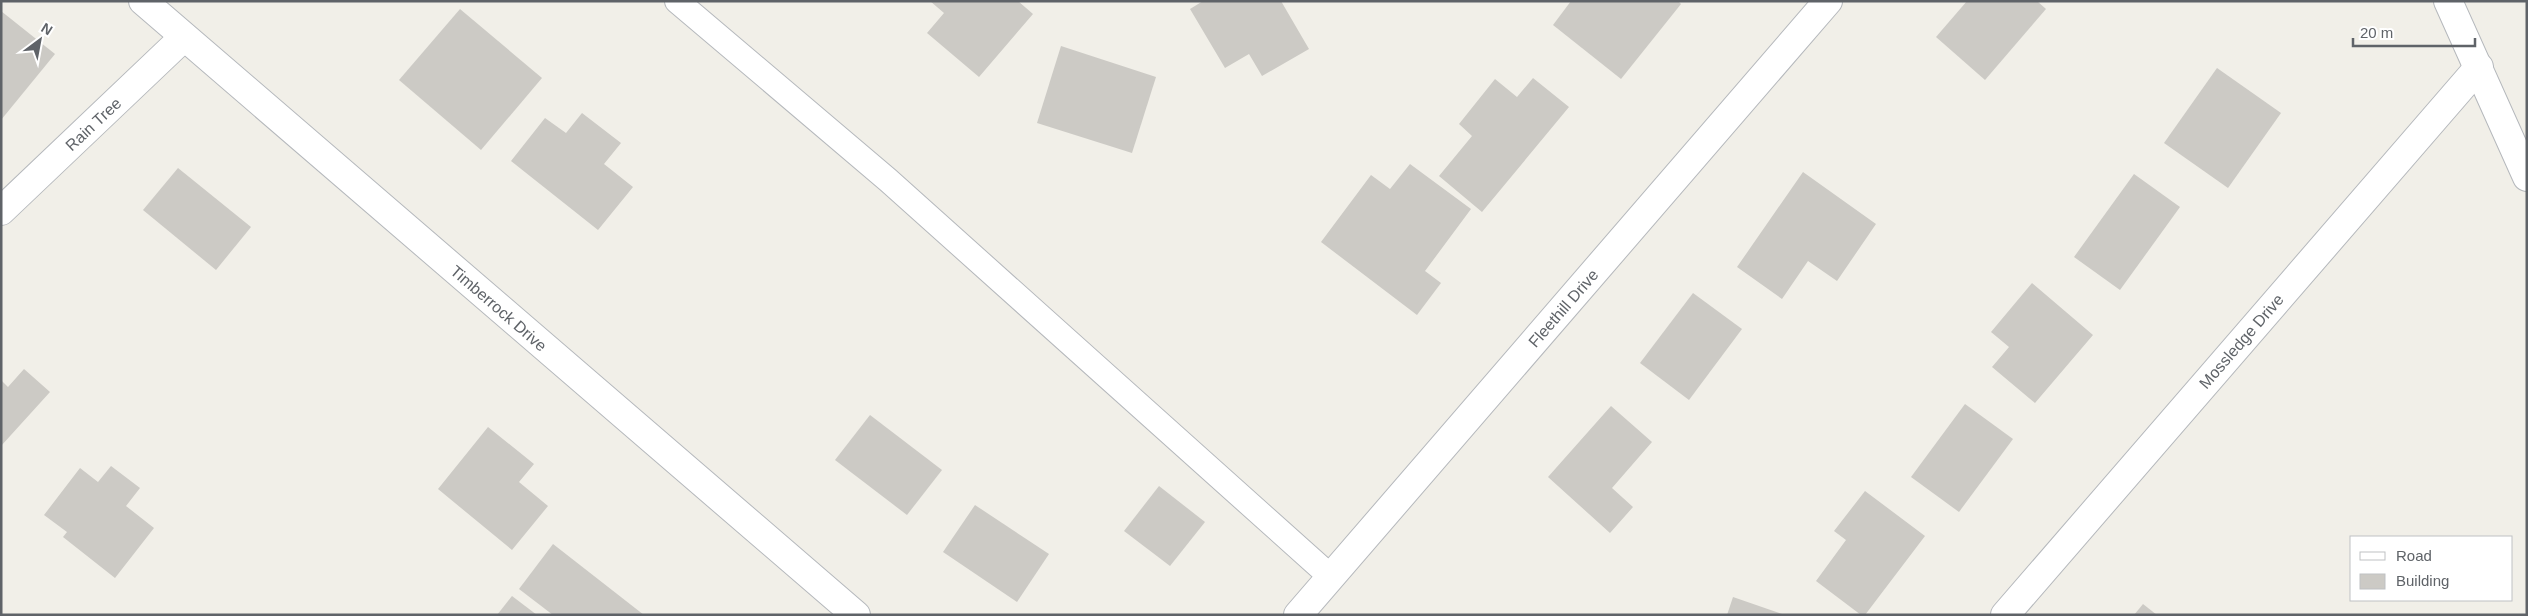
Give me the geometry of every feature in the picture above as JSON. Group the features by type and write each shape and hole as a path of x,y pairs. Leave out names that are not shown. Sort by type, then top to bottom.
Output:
{"street":[{"name":"Timberrock Drive","path":"143,1 856,615"},
{"name":"Fleethill Drive","path":"1298,615 1828,1"},
{"path":"2448,1 2527,177"},
{"name":"Rain Tree","path":"1,211 184,37"},
{"name":"Mossledge Drive","path":"2005,615 2479,67"}],"lane":[{"path":"677,1 888,180 1331,577"}],"building":[{"path":"930,1 1018,1 1033,14 979,77 927,33 944,13"},
{"path":"1203,1 1281,1 1309,49 1262,76 1249,54 1225,68 1190,9"},
{"path":"1571,1 1678,1 1681,4 1621,79 1553,25"},
{"path":"1967,1 2037,1 2046,9 1985,80 1936,37"},
{"path":"460,9 542,78 481,150 399,80"},
{"path":"1,11 55,54 1,120"},
{"path":"1061,46 1156,77 1132,153 1037,123"},
{"path":"2217,68 2281,113 2228,188 2164,143"},
{"path":"1533,78 1569,107 1482,212 1439,176 1472,136 1459,124 1495,79 1517,97"},
{"path":"582,113 621,143 604,164 633,187 598,230 511,161 545,118 566,133"},
{"path":"1410,164 1471,209 1425,271 1441,283 1417,315 1321,242 1371,175 1390,189"},
{"path":"178,168 251,227 216,270 143,210"},
{"path":"1803,172 1876,224 1837,281 1808,261 1782,299 1737,267"},
{"path":"2134,174 2180,207 2120,290 2074,257"},
{"path":"2032,283 2093,335 2035,403 1992,367 2009,347 1991,332"},
{"path":"1693,293 1742,329 1689,400 1640,363"},
{"path":"24,369 50,392 1,446 1,380 8,387"},
{"path":"1965,404 2013,439 1959,512 1911,477"},
{"path":"1611,406 1652,442 1612,488 1633,507 1610,533 1548,477"},
{"path":"870,415 942,470 907,515 835,460"},
{"path":"488,427 534,464 519,482 548,506 512,550 438,489"},
{"path":"111,466 140,488 126,506 154,528 115,578 63,537 67,532 44,515 80,468 98,482"},
{"path":"1159,486 1205,522 1170,566 1124,531"},
{"path":"1865,491 1925,536 1865,615 1861,615 1816,581 1846,540 1834,531"},
{"path":"975,505 1049,554 1017,602 943,552"},
{"path":"553,544 644,615 553,615 519,589"},
{"path":"512,596 537,615 497,615"},
{"path":"1733,597 1782,614 1782,615 1727,615"},
{"path":"2143,604 2157,615 2134,615"}]}
